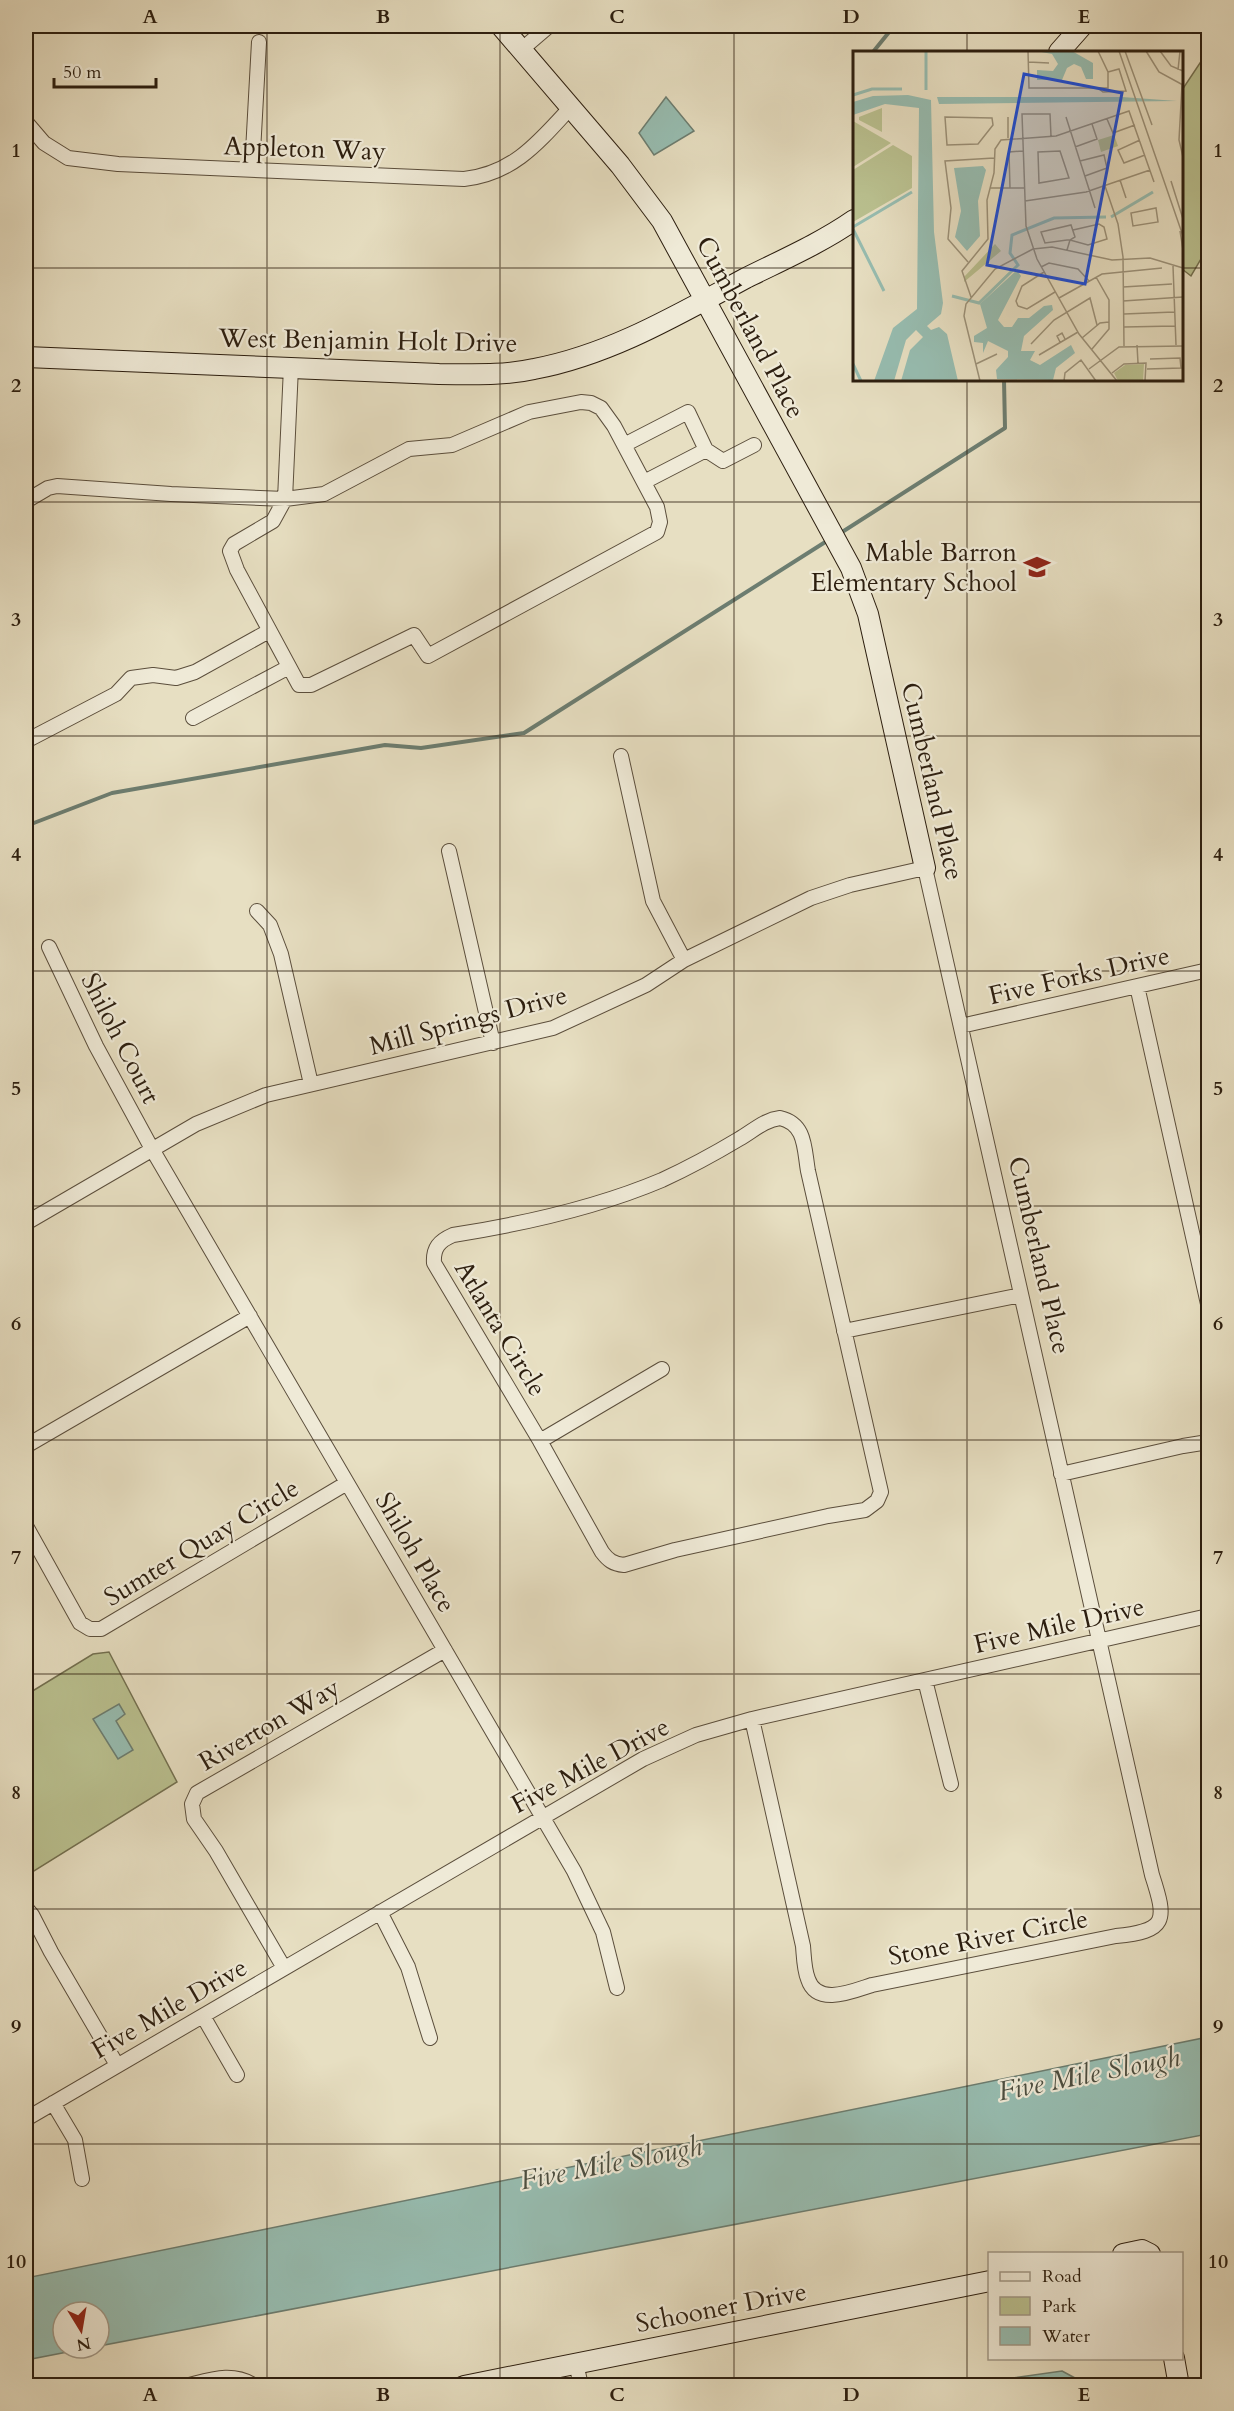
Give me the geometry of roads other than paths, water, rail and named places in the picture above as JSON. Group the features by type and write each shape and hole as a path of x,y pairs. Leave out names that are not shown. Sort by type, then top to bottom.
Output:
{"street":[{"name":"Cumberland Place","path":"501,26 644,194 674,241 851,568 861,592 1099,1641"},
{"path":"521,50 549,26"},
{"path":"1060,51 1082,26"},
{"path":"252,170 259,42"},
{"name":"Appleton Way","path":"26,122 53,150 73,159 118,164 464,179 483,177 512,163 545,135 571,107"},
{"name":"West Benjamin Holt Drive","path":"26,357 485,374 532,370 573,360 607,347 705,300 853,221"},
{"path":"26,501 48,488 57,486 285,499 324,494 409,449 452,445 529,412 581,402 602,408 624,445 657,507 660,522 657,532 428,656 414,635 311,685 299,685 237,570 230,551 234,544 273,521 285,499 291,367"},
{"path":"624,445 688,412 706,450 723,460 754,445"},
{"path":"644,482 706,450"},
{"path":"26,741 116,694 131,678 153,675 176,678 195,672 269,631"},
{"path":"193,718 289,668"},
{"path":"621,756 653,901 684,960"},
{"path":"449,851 493,1043"},
{"name":"Mill Springs Drive","path":"26,1223 196,1124 266,1095 553,1028 583,1016 646,984 684,960 811,898 850,885 925,868"},
{"path":"257,911 270,925 281,954 311,1084"},
{"name":"Shiloh Court","path":"49,947 96,1046 152,1149"},
{"name":"Five Forks Drive","path":"961,1026 1209,970"},
{"path":"1137,986 1209,1304"},
{"name":"Atlanta Circle","path":"773,1119 789,1120 796,1125 802,1134 808,1171 880,1481 881,1492 878,1501 870,1508 686,1548 624,1565 617,1564 609,1560 602,1552 540,1441 434,1263 435,1249 442,1240 453,1235 570,1211 614,1198 686,1168 773,1119"},
{"name":"Shiloh Place","path":"152,1149 588,1897 603,1932 617,1988"},
{"path":"844,1331 1021,1295"},
{"path":"26,1446 250,1316"},
{"path":"540,1441 662,1370"},
{"path":"1061,1474 1209,1442"},
{"name":"Sumter Quay Circle","path":"26,1526 80,1623 90,1629 101,1629 348,1483"},
{"name":"Five Mile Drive","path":"26,2119 643,1759 696,1735 752,1719 1209,1616"},
{"name":"Stone River Circle","path":"752,1719 803,1946 807,1977 818,1992 834,1996 872,1985 1116,1936 1141,1934 1158,1923 1161,1916 1161,1902 1152,1875 1099,1641"},
{"name":"Riverton Way","path":"284,1968 216,1851 194,1819 192,1804 197,1793 445,1650"},
{"path":"925,1680 951,1784"},
{"path":"26,1908 32,1914 51,1952 117,2065"},
{"path":"380,1912 408,1967 430,2038"},
{"path":"203,2016 237,2075"},
{"path":"53,2103 75,2140 82,2179"},
{"path":"1127,2252 1136,2250 1144,2252"},
{"name":"Schooner Drive","path":"464,2385 988,2281"},
{"path":"1174,2360 1179,2385"},
{"path":"576,2363 581,2385"},
{"path":"185,2385 227,2377 243,2378 255,2385"}],"water":[{"path":"666,97 694,131 654,155 639,133"},
{"path":"119,1704 125,1714 116,1721 133,1750 118,1759 93,1719"},
{"name":"Five Mile Slough","path":"1208,2037 1208,2134 111,2344 111,2300 51,2300 51,2355 26,2360 26,2278"},
{"path":"1062,2371 1088,2385 968,2385 978,2383"}],"waterway":[{"path":"874,51 894,26"},
{"path":"839,534 1005,428 1004,381"},
{"path":"26,826 112,793 385,745 421,748 524,733 830,539"}],"place":[{"name":"Mable Barron Elementary School","path":"1037,567"}]}
